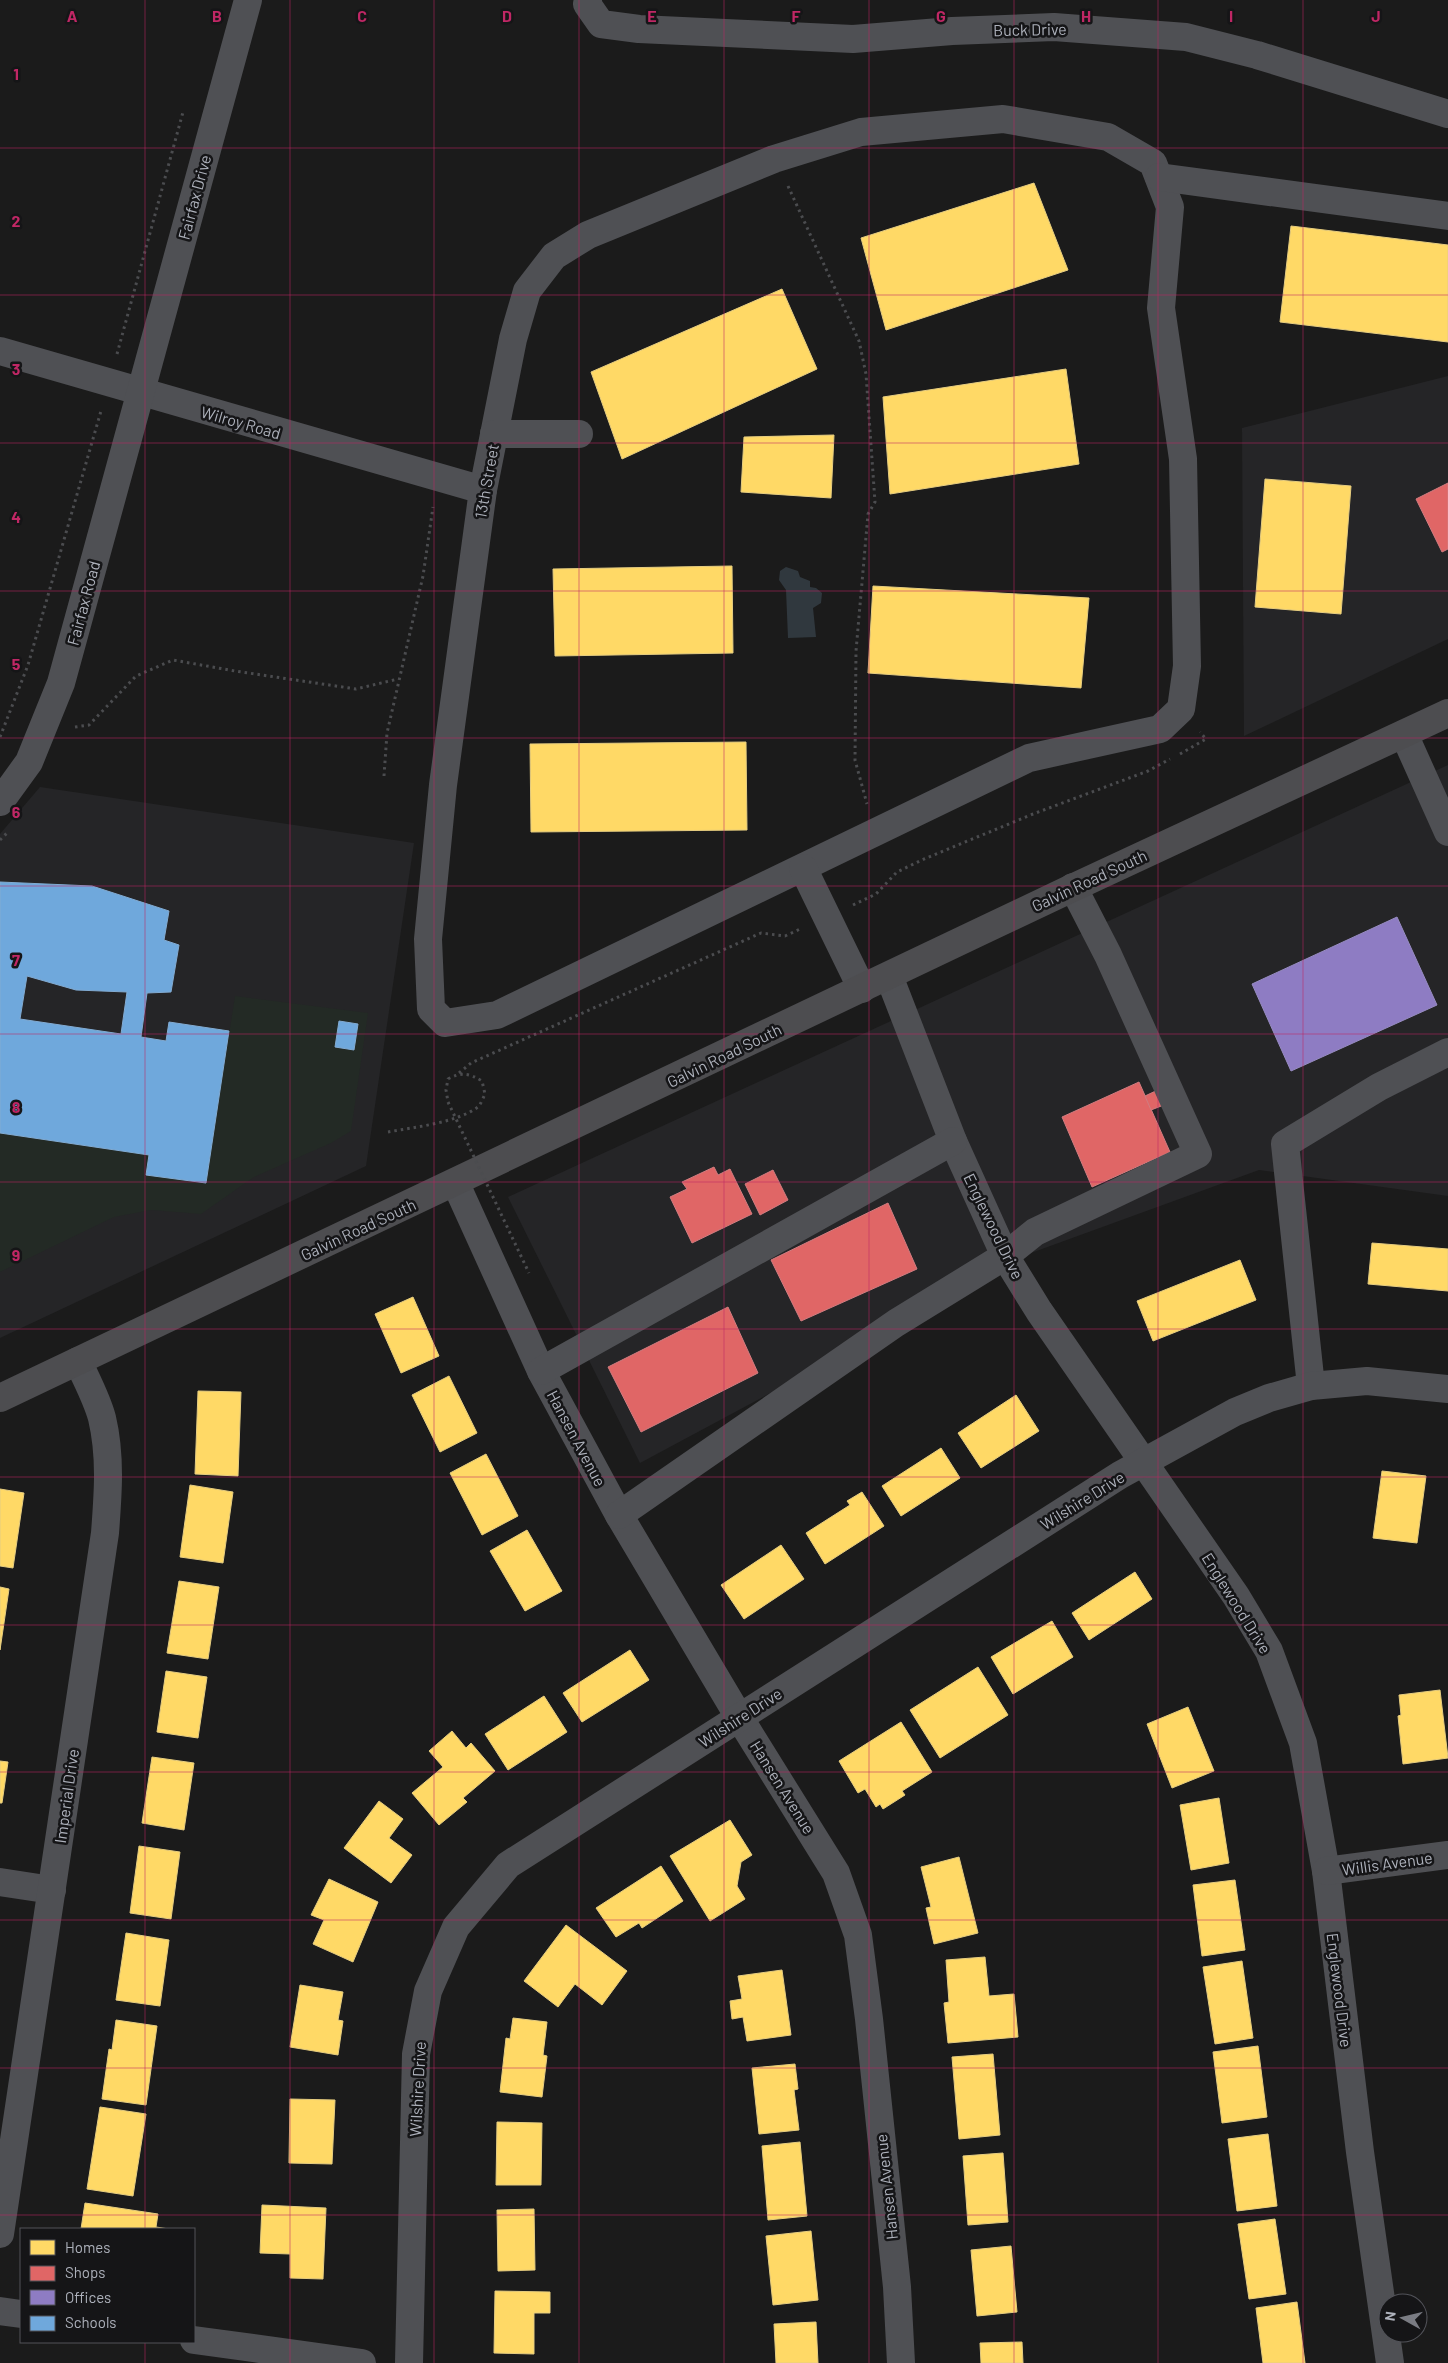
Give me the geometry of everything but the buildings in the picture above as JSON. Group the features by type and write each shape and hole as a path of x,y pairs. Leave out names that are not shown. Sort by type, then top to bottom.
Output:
{"main road":[{"name":"Galvin Road South","path":"0,1398 283,1263 456,1184 1073,887 1448,713"}],"street":[{"name":"Fairfax Drive","path":"140,393 248,0"},
{"name":"Buck Drive","path":"588,0 587,4 601,24 639,29 852,39 952,31 1054,27 1186,37 1257,55 1448,114"},
{"name":"13th Street","path":"1003,119 1108,137 1153,163 1159,177 1170,207 1161,308 1183,459 1187,666 1181,710 1160,729 1029,758 497,1015 445,1023 431,1008 428,938 443,785 483,490 513,339 528,291 554,256 588,235 774,158 861,132 1003,119"},
{"path":"1159,177 1448,216"},
{"name":"Wilroy Road","path":"0,352 483,490"},
{"name":"Fairfax Road","path":"0,802 29,762 61,683 140,393"},
{"path":"494,434 579,434"},
{"path":"1404,734 1448,832"},
{"path":"803,868 862,990"},
{"path":"619,1515 896,1324 1004,1256 1035,1232 1198,1154 1108,955 1073,887"},
{"name":"Englewood Drive","path":"889,976 953,1141 1004,1256 1039,1311 1236,1596 1269,1651 1303,1743 1326,1871 1360,2152 1390,2363"},
{"path":"1311,1386 1284,1144 1379,1087 1448,1052"},
{"path":"541,1371 953,1141"},
{"name":"Hansen Avenue","path":"456,1184 541,1371 619,1515 739,1717 836,1873 858,1936 869,2019 896,2278 901,2363"},
{"name":"Imperial Drive","path":"0,2234 52,1890 109,1488 107,1452 102,1417 78,1361"},
{"name":"Wilshire Drive","path":"409,2363 416,2054 428,1991 456,1927 508,1866 1143,1461 1235,1412 1270,1398 1311,1386 1367,1381 1448,1389"},
{"name":"Willis Avenue","path":"1326,1871 1448,1855"},
{"path":"0,1882 52,1890"},
{"path":"0,2311 20,2314"},
{"path":"195,2340 362,2363"}],"path":[{"path":"774,158 810,231 859,341 866,374 875,502 868,514 858,631 855,760 874,832"},
{"path":"384,776 387,733 423,576 437,477"},
{"path":"68,727 89,726 136,676 173,660 356,689 398,679"},
{"path":"388,1132 440,1122 474,1109 480,1106 486,1094 482,1081 471,1074 459,1073 448,1079 446,1090 448,1102 529,1273"}],"shaded area":[{"path":"1448,376 1448,639 1244,736 1242,428"},
{"path":"786,567 798,571 800,577 810,581 810,587 816,588 822,593 821,603 813,608 816,637 788,638 786,590 779,580 780,571"},
{"path":"1448,765 1448,1196 1259,1170 1031,1253 640,1463 508,1197"},
{"path":"40,787 414,843 366,1166 0,1338 0,834"},
{"path":"235,996 368,1013 351,1131 331,1143 254,1177 201,1214 151,1210 114,1217 0,1272 0,1133 149,1155 147,1175 206,1183"}]}
